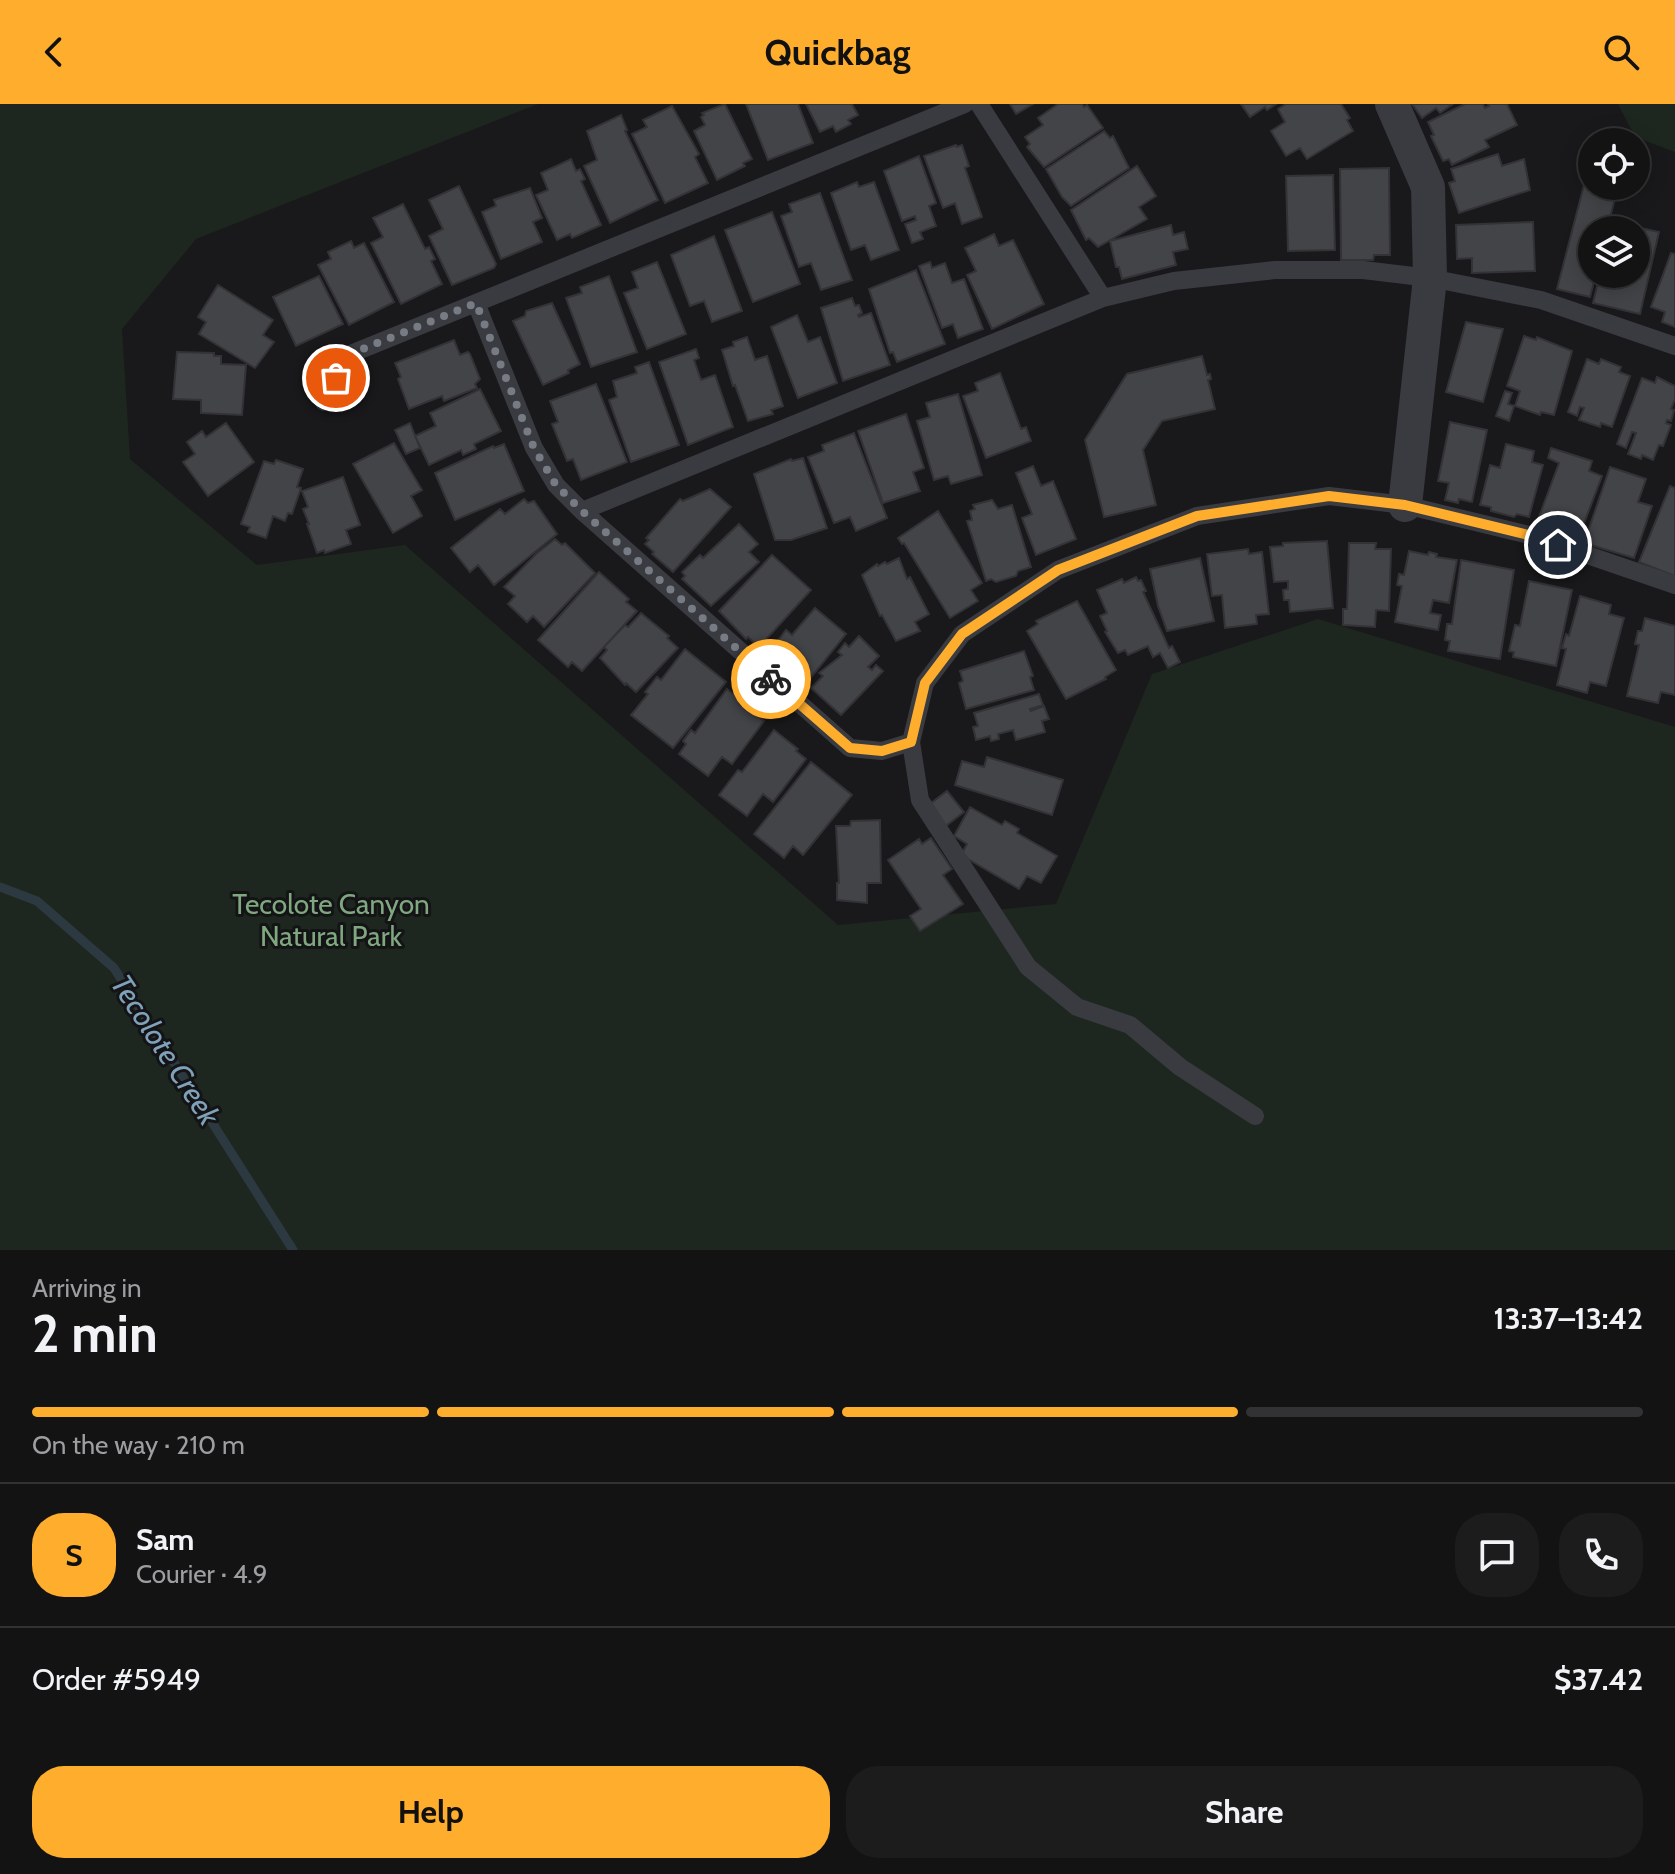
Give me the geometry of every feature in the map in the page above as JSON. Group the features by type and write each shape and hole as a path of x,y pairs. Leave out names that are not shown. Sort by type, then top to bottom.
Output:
{"street":[{"path":"1392,104 1428,187 1430,278 1405,505"}],"lane":[{"path":"324,402 348,355 965,104"},
{"path":"979,104 1103,298"},
{"path":"582,511 1103,298 1174,281 1275,270 1363,270 1430,278 1541,300 1675,346"},
{"path":"476,303 534,448 556,485 850,748 882,751 911,742"},
{"path":"1255,1116 1180,1067 1130,1025 1077,1007 1028,967 920,800 911,742 925,683 962,634 1058,570 1197,516 1329,496 1405,505 1529,535 1675,585"}],"green space":[{"name":"Tecolote Canyon Natural Park","path":"0,104 538,104 196,239 122,329 130,459 257,565 405,545 838,925 1056,904 1152,674 1318,619 1675,727 1675,1250 0,1250"},
{"path":"1618,104 1675,104 1675,152 1650,143 1650,128 1630,128"}],"building":[{"path":"725,104 752,159 743,163 745,166 717,180 694,131 705,125 702,113"},
{"path":"746,104 798,104 813,143 768,160"},
{"path":"806,104 852,104 858,115 848,120 851,124 836,132 833,126 820,132"},
{"path":"1010,104 1033,104 1016,114"},
{"path":"1058,104 1087,105 1103,128 1044,167 1027,147 1030,144 1025,137 1043,125 1038,118"},
{"path":"1241,104 1276,104 1250,117"},
{"path":"1286,104 1341,104 1350,118 1347,120 1353,131 1307,159 1300,148 1286,156 1271,131 1285,122 1278,109"},
{"path":"1412,104 1453,104 1440,113 1436,108 1422,118"},
{"path":"1465,104 1483,104 1485,108 1488,104 1507,104 1517,125 1485,140 1489,147 1452,165 1449,159 1443,161 1428,122"},
{"path":"672,106 699,154 695,157 708,183 665,203 632,134 647,127 643,120"},
{"path":"621,115 625,131 658,200 610,223 584,166 597,160 587,131"},
{"path":"1104,131 1110,138 1113,136 1129,168 1071,206 1062,197 1046,169"},
{"path":"962,145 969,166 965,168 982,217 962,224 955,203 943,208 924,156"},
{"path":"1498,154 1502,166 1524,159 1530,190 1459,213 1449,183 1455,181 1451,169"},
{"path":"919,156 936,203 929,206 936,226 920,232 923,239 912,243 905,224 916,220 915,216 902,221 884,171"},
{"path":"571,159 576,171 580,169 585,179 581,181 601,225 572,238 570,234 557,240 536,195 548,190 541,173"},
{"path":"1137,166 1156,196 1139,207 1147,219 1098,247 1089,238 1086,240 1071,210"},
{"path":"1389,168 1390,255 1374,255 1373,260 1341,260 1340,169"},
{"path":"1333,175 1335,250 1288,251 1286,176"},
{"path":"857,182 859,187 874,182 899,250 871,260 865,245 851,250 831,193"},
{"path":"459,186 496,264 494,268 452,285 429,236 443,229 429,200"},
{"path":"530,188 542,218 533,222 542,242 501,259 482,212 496,206 494,200"},
{"path":"820,193 852,280 821,290 811,263 799,267 781,216 792,212 789,204"},
{"path":"1580,200 1614,200 1610,216 1578,216 1578,288 1592,288 1590,297 1557,289"},
{"path":"403,204 425,249 429,247 435,259 431,261 442,284 401,304 371,243 383,237 373,218"},
{"path":"772,212 800,284 753,302 725,230"},
{"path":"1533,222 1535,271 1472,273 1472,258 1457,259 1456,225"},
{"path":"1171,225 1173,235 1184,232 1188,249 1173,252 1176,265 1122,279 1110,241"},
{"path":"1650,230 1659,232 1650,271"},
{"path":"994,234 999,246 1013,240 1044,304 992,329 967,275 976,271 965,248"},
{"path":"714,236 742,311 712,322 704,301 690,306 671,255"},
{"path":"351,241 354,248 364,243 394,302 349,325 318,265 331,259 328,252"},
{"path":"1671,253 1675,254 1675,327 1662,322 1665,312 1651,307"},
{"path":"657,262 686,334 647,349 624,293 638,288 632,272"},
{"path":"930,262 932,268 945,263 952,283 964,279 983,329 958,338 953,324 942,328 919,266"},
{"path":"916,270 945,344 897,362 893,352 890,353 869,289"},
{"path":"319,276 343,324 296,346 273,297"},
{"path":"609,276 637,352 591,367 566,298 582,293 580,287"},
{"path":"218,285 273,320 263,335 274,342 255,368 199,334 206,322 198,317"},
{"path":"1597,288 1646,288 1640,314 1593,303"},
{"path":"852,298 862,313 859,317 871,313 890,365 843,381 821,308"},
{"path":"552,303 580,364 543,385 513,321 525,316 526,311"},
{"path":"797,315 808,342 820,337 837,383 798,398 771,327"},
{"path":"1466,322 1503,329 1483,402 1446,392"},
{"path":"1524,336 1536,340 1537,337 1572,351 1554,415 1541,412 1540,415 1515,406 1520,391 1507,386"},
{"path":"747,337 755,360 767,356 783,406 771,410 773,414 748,421 722,350"},
{"path":"454,340 460,355 470,354 480,379 475,384 477,388 444,401 442,396 409,409 395,363"},
{"path":"696,349 699,358 694,360 701,380 715,375 733,427 688,445 659,362"},
{"path":"177,352 214,353 214,356 221,356 221,364 246,365 242,415 201,413 201,400 173,399"},
{"path":"1202,356 1207,375 1210,374 1211,379 1208,380 1215,409 1162,421 1143,450 1156,505 1104,517 1085,440 1127,374"},
{"path":"1587,359 1599,364 1601,359 1621,367 1619,372 1630,376 1612,427 1601,423 1600,427 1579,420 1584,408 1580,407 1577,416 1568,412"},
{"path":"649,362 679,445 631,462 609,400 617,397 613,381 637,373 635,367"},
{"path":"1000,373 1021,429 1026,427 1031,441 986,458 963,396 978,391 975,383"},
{"path":"1657,377 1675,386 1671,409 1674,410 1671,421 1667,420 1666,423 1671,425 1663,446 1659,445 1653,460 1642,455 1641,459 1628,454 1636,433 1632,432 1626,448 1617,444 1642,378 1655,383"},
{"path":"596,384 627,462 581,480 573,459 567,461 552,424 558,422 550,401"},
{"path":"480,389 501,431 474,444 476,449 463,455 461,450 429,465 415,436 436,426 430,413"},
{"path":"1505,391 1512,393 1508,404 1514,406 1509,421 1496,416"},
{"path":"958,394 982,475 951,484 948,476 934,480 917,421 930,417 926,403"},
{"path":"906,414 924,468 913,472 920,491 883,503 858,431"},
{"path":"1450,422 1487,430 1472,502 1445,500 1449,483 1438,481"},
{"path":"226,423 254,462 208,496 183,462 195,454 187,442 202,431 206,437"},
{"path":"410,423 420,448 406,454 395,430"},
{"path":"854,433 887,518 856,531 850,517 834,523 808,457 824,451 822,445"},
{"path":"394,443 422,490 411,496 422,516 393,533 353,464"},
{"path":"504,444 524,491 455,520 435,473 493,446"},
{"path":"1506,444 1534,451 1532,462 1543,465 1529,517 1517,514 1514,517 1480,505 1490,465 1500,468"},
{"path":"1551,448 1592,461 1589,471 1602,476 1578,539 1536,525 1559,463 1548,458"},
{"path":"803,458 827,528 791,540 775,540 754,474 791,459"},
{"path":"276,460 303,469 297,487 301,488 292,514 288,513 285,521 273,516 266,538 248,532 250,527 241,524 264,461 274,464"},
{"path":"1033,466 1041,486 1053,481 1076,539 1036,555 1022,518 1032,514 1016,473"},
{"path":"1610,467 1646,479 1638,502 1652,506 1634,558 1584,543"},
{"path":"343,477 360,525 346,530 351,544 317,553 303,509 308,507 302,491"},
{"path":"1670,486 1675,488 1675,576 1639,562"},
{"path":"710,489 731,507 673,572 652,554 654,552 645,544 649,540 646,538 680,499 683,501"},
{"path":"524,499 528,503 534,501 557,534 494,585 478,565 470,572 451,548 500,509 505,514"},
{"path":"992,500 998,509 1012,505 1031,567 996,582 991,579 986,581 967,521 972,520 970,511 975,509 973,505"},
{"path":"938,511 982,583 971,590 978,601 950,618 898,538"},
{"path":"739,524 758,544 749,552 759,562 711,606 682,579 685,576 682,572 700,555 703,558"},
{"path":"555,539 562,545 565,543 595,573 544,627 533,616 527,622 508,604 515,596 504,587"},
{"path":"1327,541 1333,608 1290,612 1289,600 1284,600 1283,590 1288,589 1288,581 1274,582 1270,547 1283,546 1283,543"},
{"path":"1349,543 1376,543 1375,549 1391,549 1389,611 1376,610 1375,627 1343,625 1343,609 1347,609"},
{"path":"1248,549 1249,554 1262,552 1269,614 1256,615 1257,624 1225,628 1222,595 1212,596 1207,554"},
{"path":"1409,551 1428,555 1429,552 1437,554 1436,557 1457,560 1449,603 1433,600 1430,613 1441,615 1438,630 1395,622 1402,586 1397,585 1399,574 1404,575"},
{"path":"772,555 811,590 759,647 748,637 746,639 719,611"},
{"path":"899,558 907,579 910,577 929,614 915,622 920,631 896,641 880,616 862,575 877,564 887,564"},
{"path":"1200,558 1214,621 1167,631 1150,569"},
{"path":"1461,560 1514,570 1500,659 1448,651 1450,641 1445,640 1447,624 1452,624"},
{"path":"599,572 629,599 626,602 637,611 582,671 572,662 568,667 538,640"},
{"path":"1136,577 1138,581 1141,580 1146,591 1143,592 1169,648 1172,646 1180,662 1168,668 1160,653 1153,657 1148,646 1128,655 1125,650 1118,653 1105,632 1100,616 1107,613 1097,590 1122,579 1124,583"},
{"path":"1529,581 1572,590 1556,666 1513,657 1514,652 1509,651 1515,625 1520,626"},
{"path":"1580,596 1611,605 1609,614 1624,618 1606,686 1590,682 1587,693 1557,685 1566,649 1562,648 1566,634 1569,636"},
{"path":"1077,601 1116,670 1106,679 1066,699 1027,631 1038,624 1036,621"},
{"path":"815,608 846,634 805,685 767,655 786,630 792,635"},
{"path":"641,613 669,636 667,638 678,648 636,692 625,685 600,658 607,650 604,647"},
{"path":"1645,618 1675,626 1675,695 1661,692 1658,703 1627,696 1639,645 1635,644 1638,631 1642,631"},
{"path":"859,636 879,656 868,667 872,670 876,665 883,671 841,715 811,688 823,676 819,673 842,655 838,652 845,643 849,647"},
{"path":"685,649 726,682 673,748 631,715 657,677 661,680"},
{"path":"1024,651 1033,676 1030,677 1034,690 966,709 959,683 963,681 960,671"},
{"path":"727,689 755,710 753,713 764,721 732,764 722,757 708,776 679,754 691,730 695,733"},
{"path":"1039,694 1043,705 1030,709 1044,706 1049,719 1042,721 1045,732 1016,740 1013,730 998,734 999,739 991,741 990,736 976,740 973,727 978,726 974,713"},
{"path":"774,730 806,759 773,802 763,794 747,816 719,795 738,770 742,772"},
{"path":"987,757 1063,780 1052,815 955,785 962,761 984,767"},
{"path":"811,762 852,795 803,855 793,846 784,858 754,834"},
{"path":"947,791 964,812 943,828 926,807"},
{"path":"970,807 1002,825 1005,821 1019,829 1017,833 1057,856 1041,883 1027,876 1019,889 961,855 967,844 954,836"},
{"path":"880,820 881,883 867,883 867,903 837,900 836,826 850,826 851,821"},
{"path":"931,838 952,869 943,875 963,904 920,931 910,916 921,909 888,860 919,839 922,844"}],"waterway":[{"name":"Tecolote Creek","path":"0,887 37,901 114,968 293,1250"}],"way so far":[{"path":"336,378 348,355 476,303 534,448 556,485 771,679"}],"route":[{"path":"771,679 850,748 882,751 911,742 925,683 962,634 1058,570 1197,516 1329,496 1405,505 1558,545"}]}
